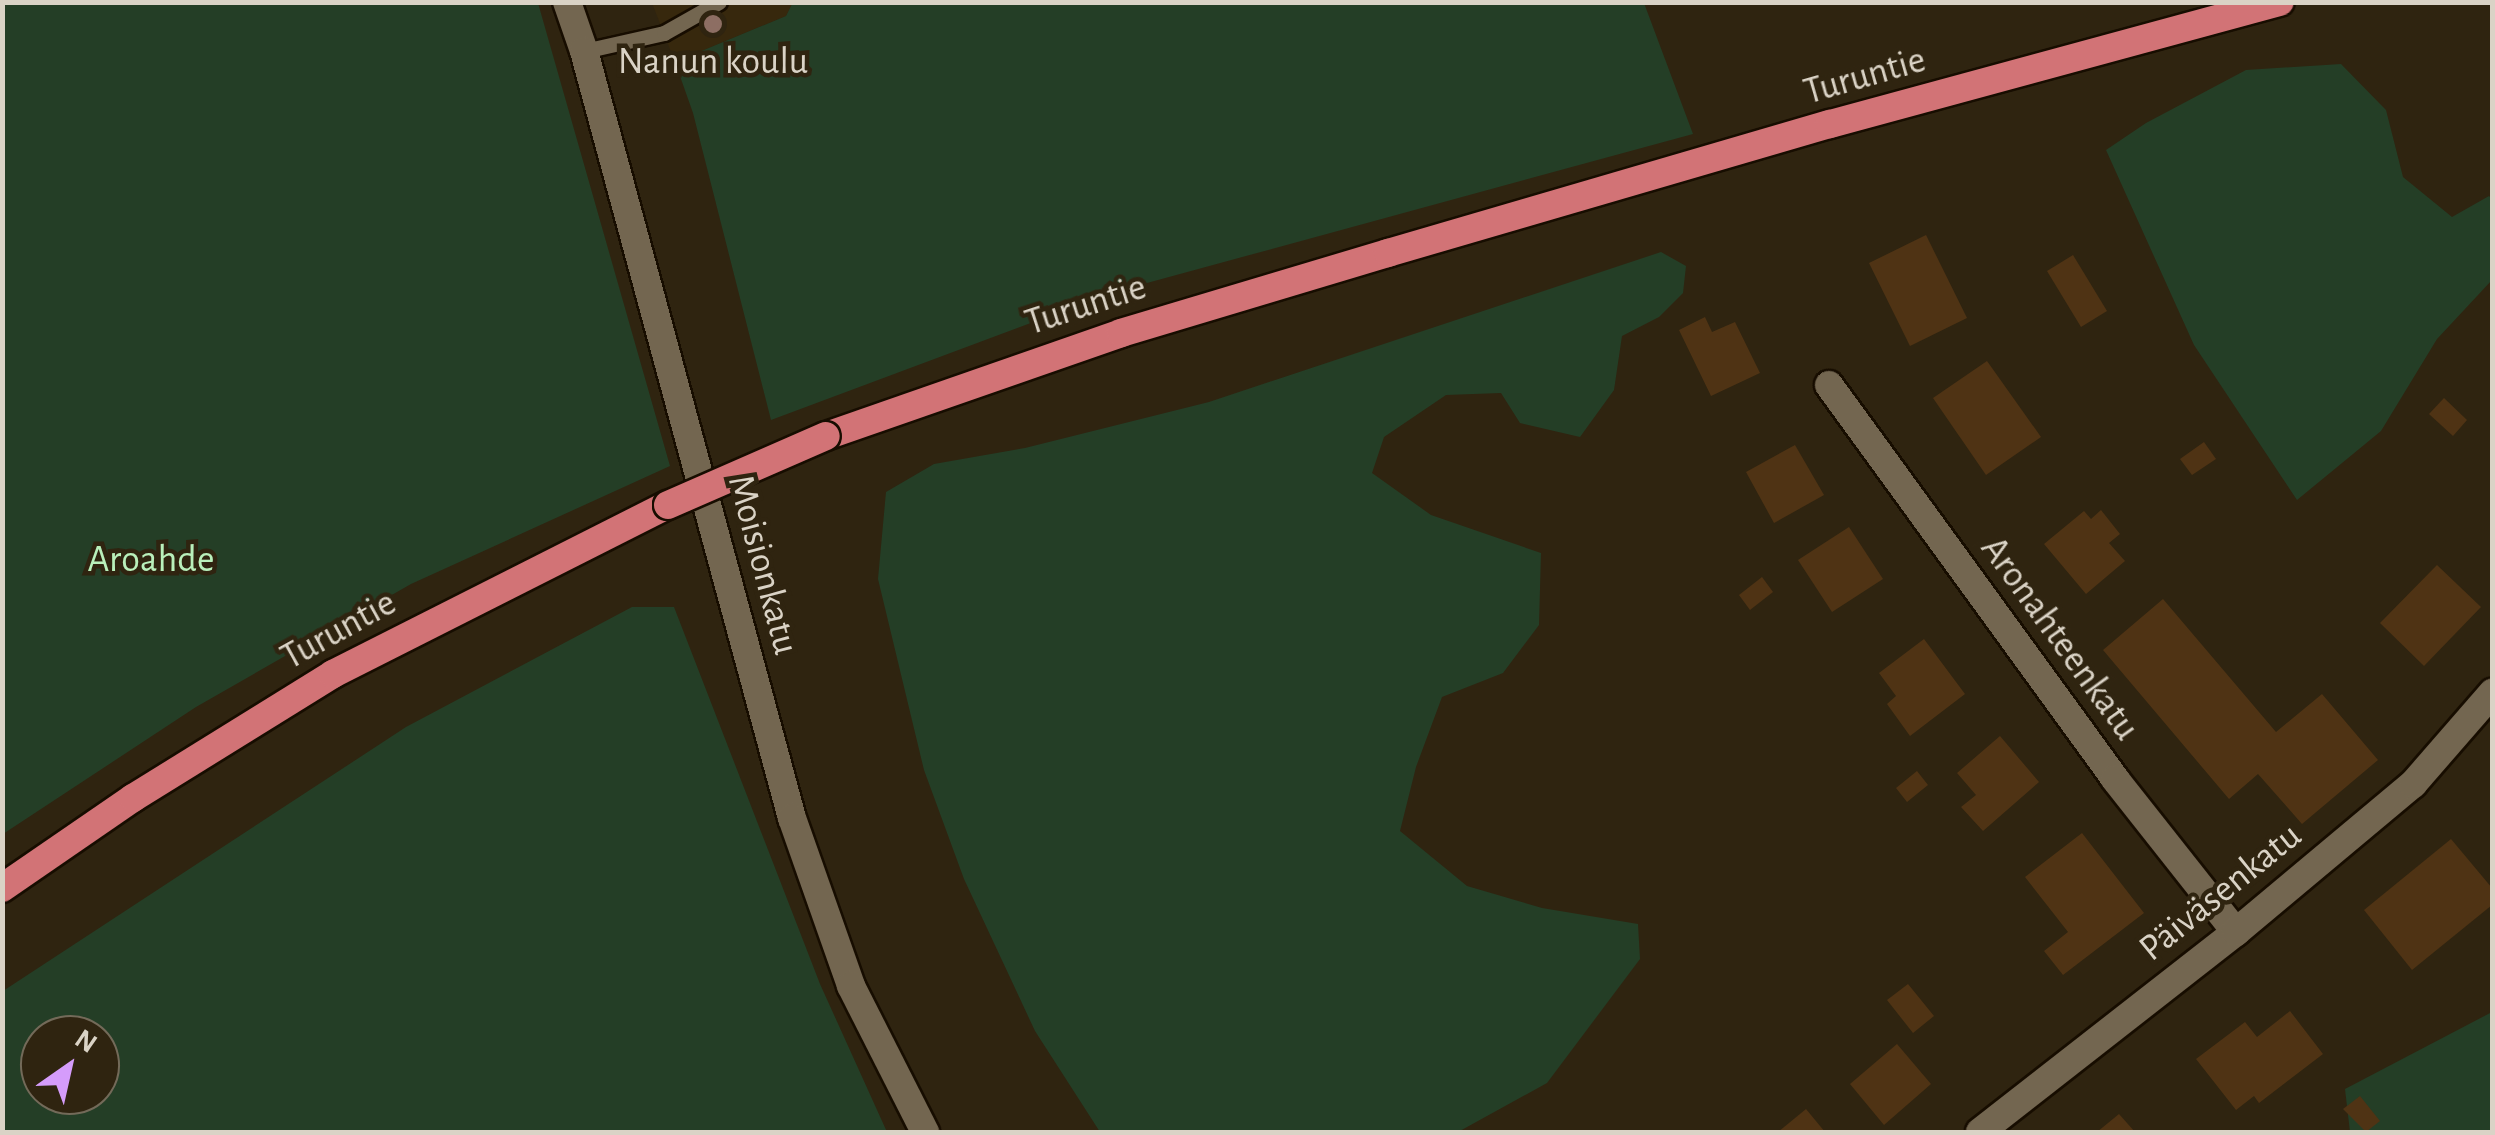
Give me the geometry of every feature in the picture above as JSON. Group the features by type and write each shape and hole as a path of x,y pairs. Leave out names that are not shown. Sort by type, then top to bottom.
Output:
{"highway":[{"name":"Turuntie","path":"2,888 133,798 333,674 668,505 826,436 1121,332 1830,124 2280,2"}],"street":[{"name":"Moisionkatu","path":"567,2 584,51 792,818 851,986 925,1132"},
{"name":"Aronahteenkatu","path":"1829,385 2115,779 2236,932"},
{"name":"Päiväsenkatu","path":"1980,1132 2236,932 2414,784 2492,693"}],"lane":[{"path":"584,51 664,33 719,2"}],"shaded area":[{"name":"Nanun koulu","path":"652,3 793,3 786,16 675,62"}],"green space":[{"path":"793,2 1644,3 1693,134 1114,292 771,420 693,113 675,62 786,16"},
{"name":"Aroahde","path":"5,3 538,3 670,466 411,584 196,707 3,834"},
{"path":"2341,64 2386,110 2403,177 2452,217 2489,196 2492,199 2492,280 2437,339 2381,431 2297,500 2194,345 2106,150 2146,123 2246,70"},
{"path":"1661,252 1686,266 1683,293 1659,317 1622,336 1614,390 1580,437 1520,423 1501,393 1446,395 1384,437 1372,473 1431,515 1541,553 1539,625 1503,673 1442,697 1416,767 1400,831 1467,886 1542,908 1638,924 1640,959 1547,1083 1458,1132 1100,1132 1035,1031 964,879 924,770 878,579 886,492 934,464 1025,448 1209,402"},
{"path":"632,607 674,607 820,984 887,1132 3,1132 3,991 406,727"},
{"path":"2492,1012 2492,1132 2350,1132 2345,1089"}],"building":[{"path":"1926,235 1967,318 1910,346 1869,263"},
{"path":"2073,255 2107,311 2081,327 2047,271"},
{"path":"1705,317 1712,332 1735,322 1760,373 1711,396 1679,330"},
{"path":"1987,361 2041,437 1986,475 1933,398"},
{"path":"2444,398 2467,420 2453,436 2429,414"},
{"path":"2204,442 2216,459 2192,475 2180,459"},
{"path":"1795,445 1824,495 1774,523 1746,472"},
{"path":"2101,510 2120,534 2109,543 2125,561 2086,594 2044,544 2084,511 2091,519"},
{"path":"1849,527 1883,579 1832,612 1798,560"},
{"path":"2437,565 2481,607 2424,666 2380,623"},
{"path":"1762,577 1773,592 1750,610 1739,595"},
{"path":"2163,599 2276,732 2322,694 2378,760 2302,824 2258,774 2229,799 2103,650"},
{"path":"1924,639 1965,694 1910,736 1887,704 1896,696 1879,673"},
{"path":"2000,736 2039,782 1983,831 1961,807 1976,795 1957,773"},
{"path":"1917,771 1928,785 1907,802 1896,788"},
{"path":"2082,833 2144,913 2063,975 2044,951 2068,932 2025,877"},
{"path":"2451,839 2492,888 2492,905 2412,970 2364,910"},
{"path":"1908,984 1934,1016 1913,1033 1887,1000"},
{"path":"2290,1011 2323,1054 2259,1103 2254,1096 2236,1110 2196,1059 2245,1022 2257,1037"},
{"path":"1897,1044 1931,1084 1884,1125 1850,1084"},
{"path":"2360,1096 2380,1121 2366,1132 2343,1109"},
{"path":"1806,1109 1825,1132 1778,1132"},
{"path":"2119,1114 2135,1132 2097,1132"}],"place":[{"name":"Nanun koulu","path":"713,24"}]}
